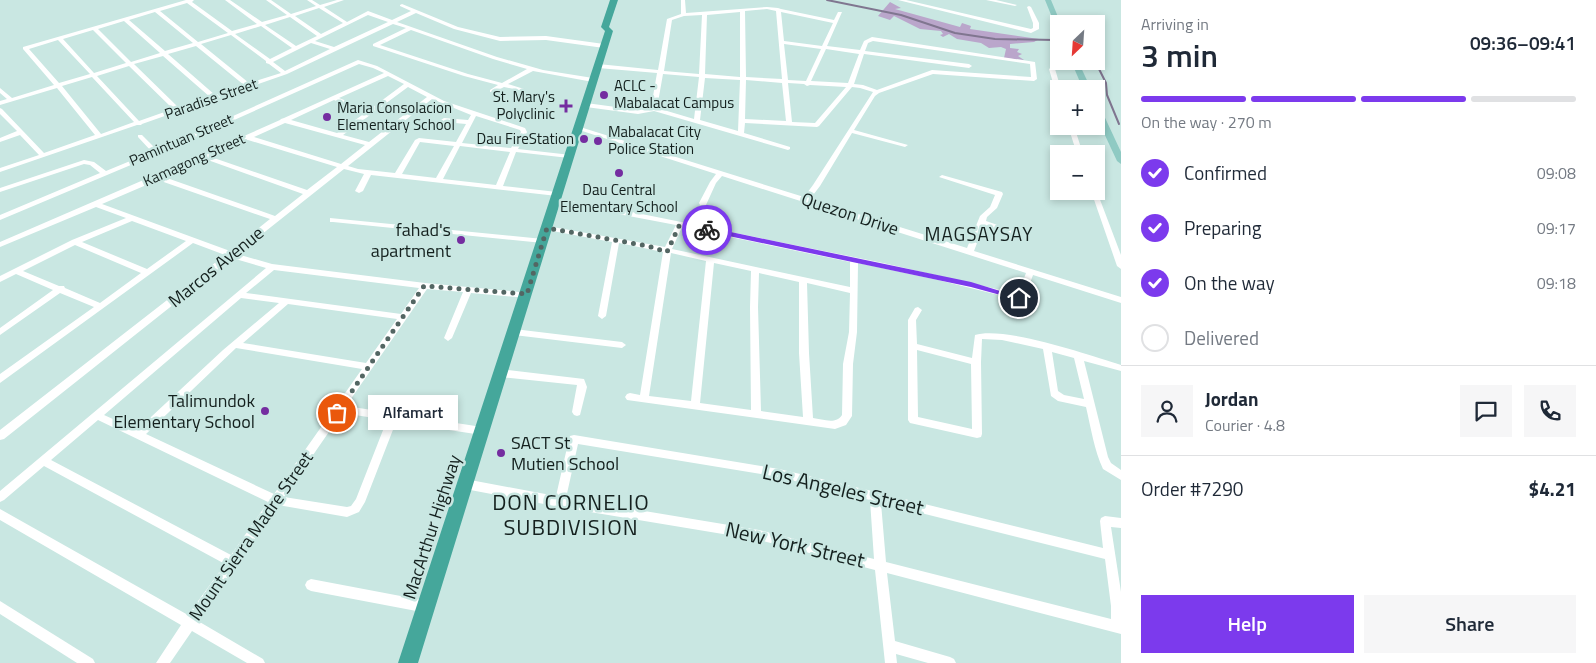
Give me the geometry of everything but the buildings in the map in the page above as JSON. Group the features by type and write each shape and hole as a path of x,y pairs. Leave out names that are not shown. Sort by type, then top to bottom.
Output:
{"highway":[{"name":"MacArthur Highway","path":"609,31 606,27 614,0"},
{"name":"MacArthur Highway","path":"408,663 500,372 527,294 593,80 609,31 614,28 622,0"}],"main road":[{"path":"1048,0 1054,15"},
{"path":"1105,126 1121,161"}],"street":[{"path":"100,137 25,48 190,0 231,34 285,73"},
{"path":"227,0 296,50"},
{"path":"268,0 321,36"},
{"path":"309,0 347,24"},
{"path":"0,103 342,0"},
{"path":"684,15 683,0 690,0"},
{"path":"900,0 1034,30 1036,23 1029,7"},
{"path":"988,0 1015,5"},
{"path":"402,5 456,28 500,40 546,38 604,46"},
{"path":"778,8 788,124"},
{"path":"654,109 662,73 670,19 684,15 778,8 836,22"},
{"path":"156,10 249,86"},
{"path":"741,134 743,78 742,10"},
{"name":"Paradise Street","path":"0,170 285,73 415,11"},
{"path":"268,62 296,50 368,13 473,52 532,69 593,80"},
{"path":"807,84 840,13"},
{"path":"697,122 702,76 704,14"},
{"path":"125,19 215,98"},
{"path":"94,28 178,110"},
{"path":"411,28 375,45 522,90"},
{"path":"59,38 139,124"},
{"path":"742,121 817,125 850,86 866,42 872,39 1033,63 1035,79 932,72 872,95 851,132 805,200"},
{"path":"310,42 334,49"},
{"path":"782,42 969,66"},
{"path":"958,52 958,64"},
{"name":"Pamintuan Street","path":"0,218 361,62 387,74"},
{"path":"598,66 662,73 864,87 877,92"},
{"path":"492,91 532,69"},
{"path":"387,74 431,97 474,114 524,129 499,187"},
{"name":"Kamagong Street","path":"0,245 387,74"},
{"path":"337,136 408,84"},
{"path":"0,90 11,100"},
{"name":"Marcos Avenue","path":"0,436 431,97"},
{"path":"333,98 368,112"},
{"path":"586,105 638,112 649,112 654,109 788,148"},
{"path":"0,110 44,156"},
{"path":"438,181 460,144 474,114"},
{"path":"0,121 8,118"},
{"path":"283,120 371,146"},
{"path":"444,120 470,122"},
{"name":"Quezon Drive","path":"578,128 1121,300"},
{"path":"0,140 21,132"},
{"path":"851,132 905,145"},
{"path":"140,136 156,152"},
{"path":"246,137 341,167 368,173 499,187 556,197 971,284 1019,298 1031,271"},
{"path":"397,176 416,142 419,140 569,156"},
{"path":"205,156 308,193"},
{"path":"0,190 84,162 92,162 104,173"},
{"path":"703,203 713,182 721,172"},
{"path":"359,191 368,173"},
{"path":"157,177 276,219"},
{"path":"942,177 998,192 999,197 982,222 969,252"},
{"path":"1097,200 1121,266"},
{"path":"96,204 232,255 272,267 424,286 527,294"},
{"path":"0,279 75,242 132,218"},
{"path":"333,220 545,234 616,241 854,291"},
{"path":"982,222 1009,232"},
{"path":"644,398 667,252 680,224"},
{"path":"0,379 192,240"},
{"path":"602,316 616,241"},
{"path":"75,242 147,272"},
{"path":"695,406 710,260"},
{"path":"630,397 824,424 835,425 843,422 847,416 848,364 853,332 854,260"},
{"path":"0,498 272,267"},
{"path":"755,270 756,414"},
{"path":"16,271 61,288 100,306"},
{"path":"803,281 804,353 808,421"},
{"name":"Mount Sierra Madre Street","path":"162,663 191,624 424,286"},
{"path":"0,332 61,288"},
{"path":"448,338 468,290"},
{"path":"239,294 404,317"},
{"path":"138,435 235,345 287,301"},
{"path":"918,310 912,320 913,420 977,434 976,362 978,337 980,335 992,334 1078,355 1121,368"},
{"path":"514,332 622,345"},
{"path":"235,345 368,368"},
{"path":"912,346 976,362"},
{"path":"1047,348 1054,393 1061,398 1089,404"},
{"path":"1078,355 1103,457 1107,466 1121,476"},
{"path":"500,372 581,382 582,387 577,412"},
{"path":"340,409 482,431"},
{"path":"98,416 276,500 347,512 355,509 360,502 393,417"},
{"path":"560,502 574,439"},
{"name":"Los Angeles Street","path":"574,439 779,473 875,495 1109,555"},
{"path":"44,461 233,562"},
{"name":"New York Street","path":"465,484 759,535 1119,628"},
{"path":"875,495 880,565 892,663"},
{"path":"0,514 259,663"},
{"path":"1119,628 1105,522 1121,523"},
{"path":"311,585 427,607"},
{"path":"0,607 89,663"},
{"path":"890,646 950,663"}],"shaded area":[{"path":"890,2 901,8 895,9 960,27 962,23 971,26 970,29 1039,39 1034,42 1010,44 1010,48 1019,49 1017,52 1022,54 1018,56 1024,60 1004,58 1006,49 1001,47 989,48 981,43 957,39 949,34 943,37 940,35 943,34 941,31 920,29 894,16 890,20 878,16"}],"waterway":[{"path":"827,0 901,15 955,33 995,39 1050,40"},
{"path":"1100,70 1106,83 1107,95 1119,124"}],"way so far":[{"path":"337,413 424,286 527,294 547,228 629,242 667,252 680,224 707,230"}],"place":[{"name":"ACLC - Mabalacat Campus","path":"604,95"},
{"name":"St. Mary's Polyclinic","path":"566,106"},
{"name":"Maria Consolacion Elementary School","path":"327,117"},
{"name":"Dau FireStation","path":"584,139"},
{"name":"Mabalacat City Police Station","path":"598,141"},
{"name":"Dau Central Elementary School","path":"619,173"},
{"name":"fahad's apartment","path":"461,240"},
{"name":"Talimundok Elementary School","path":"265,411"},
{"name":"Alfamart","path":"337,413"},
{"name":"SACT St Mutien School","path":"501,453"}],"district":[{"name":"MAGSAYSAY","path":"979,234"},
{"name":"DON CORNELIO SUBDIVISION","path":"571,514"}],"route":[{"path":"707,230 971,284 1019,298"}]}
